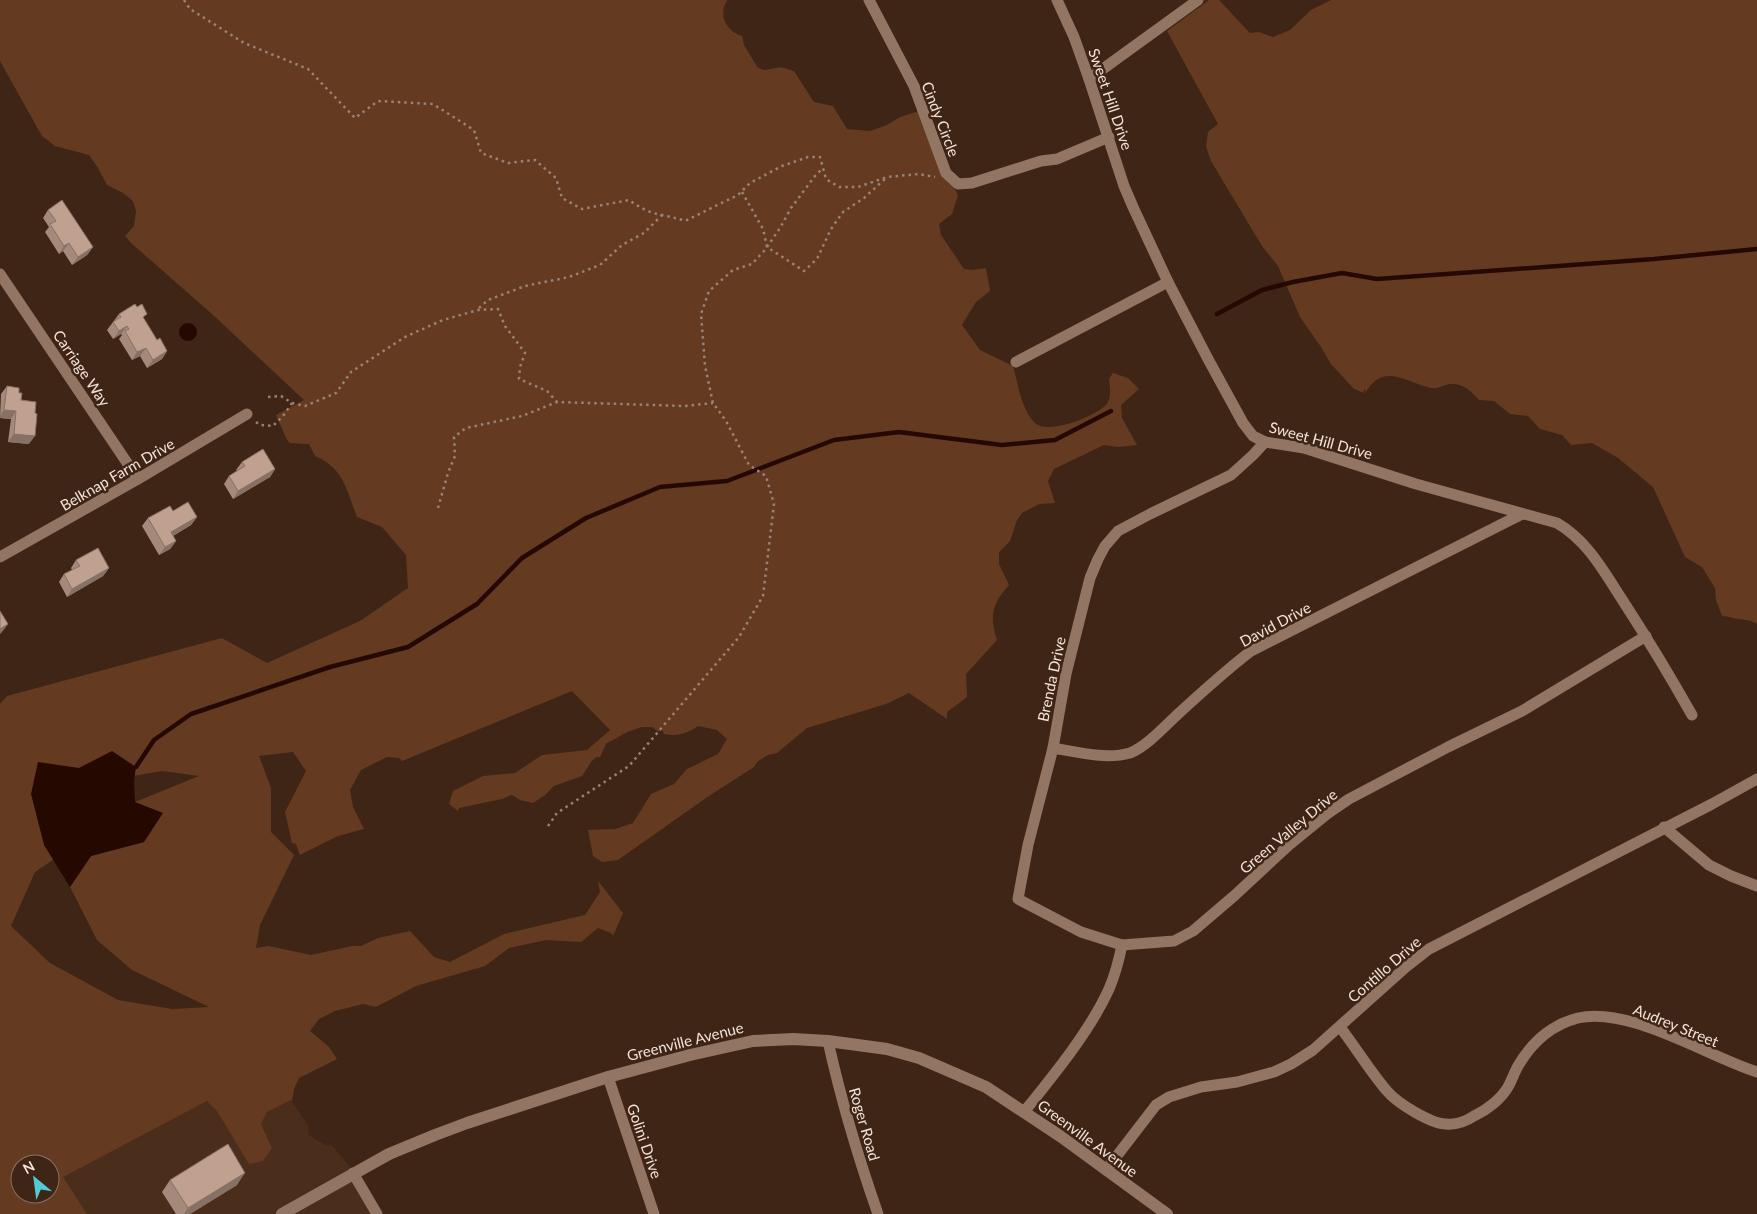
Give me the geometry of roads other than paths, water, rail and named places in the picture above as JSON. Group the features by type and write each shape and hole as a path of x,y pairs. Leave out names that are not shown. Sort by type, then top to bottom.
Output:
{"street":[{"name":"Cindy Circle","path":"869,0 914,86 946,173 958,184 972,183 1041,161 1057,159 1109,138"},
{"name":"Sweet Hill Drive","path":"1057,0 1074,37 1130,200 1168,282 1243,423 1253,436 1265,442 1304,448 1416,484 1557,523 1579,538 1590,551 1646,636 1692,715"},
{"path":"1089,79 1198,0"},
{"name":"Carriage Way","path":"0,274 138,479"},
{"path":"1016,362 1168,282"},
{"name":"Belknap Farm Drive","path":"0,557 138,479 247,414"},
{"name":"Brenda Drive","path":"1122,945 1081,932 1018,899 1028,845 1053,748 1066,674 1090,578 1105,546 1118,531 1230,475 1265,442"},
{"name":"David Drive","path":"1053,748 1113,755 1131,752 1148,741 1225,671 1251,651 1522,514"},
{"name":"Green Valley Drive","path":"1122,945 1174,941 1193,931 1289,845 1326,814 1348,799 1522,711 1646,636"},
{"name":"Contillo Drive","path":"1106,1170 1156,1105 1169,1097 1201,1087 1237,1082 1274,1072 1313,1050 1428,949 1712,804 1757,779"},
{"path":"1664,827 1709,865 1757,886"},
{"path":"1024,1112 1058,1070 1092,1020 1109,990 1122,945"},
{"name":"Audrey Street","path":"1340,1027 1388,1092 1405,1106 1428,1119 1444,1124 1463,1123 1492,1104 1508,1088 1531,1046 1544,1034 1559,1025 1579,1018 1600,1016 1624,1019 1660,1032 1735,1065 1757,1072"},
{"name":"Greenville Avenue","path":"282,1214 389,1154 434,1135 608,1077 708,1050 753,1041 793,1039 828,1041 887,1049 919,1058 986,1087 1167,1214"},
{"name":"Roger Road","path":"828,1041 840,1095 878,1214"},
{"name":"Golini Drive","path":"608,1077 654,1214"},
{"path":"353,1173 377,1214"}],"waterway":[{"path":"1217,314 1262,290 1342,273 1377,279 1654,259 1757,249"},
{"path":"136,767 154,740 191,714 330,667 408,647 477,604 522,558 586,518 660,487 727,481 834,440 899,432 1002,445 1055,440 1111,411"}]}
